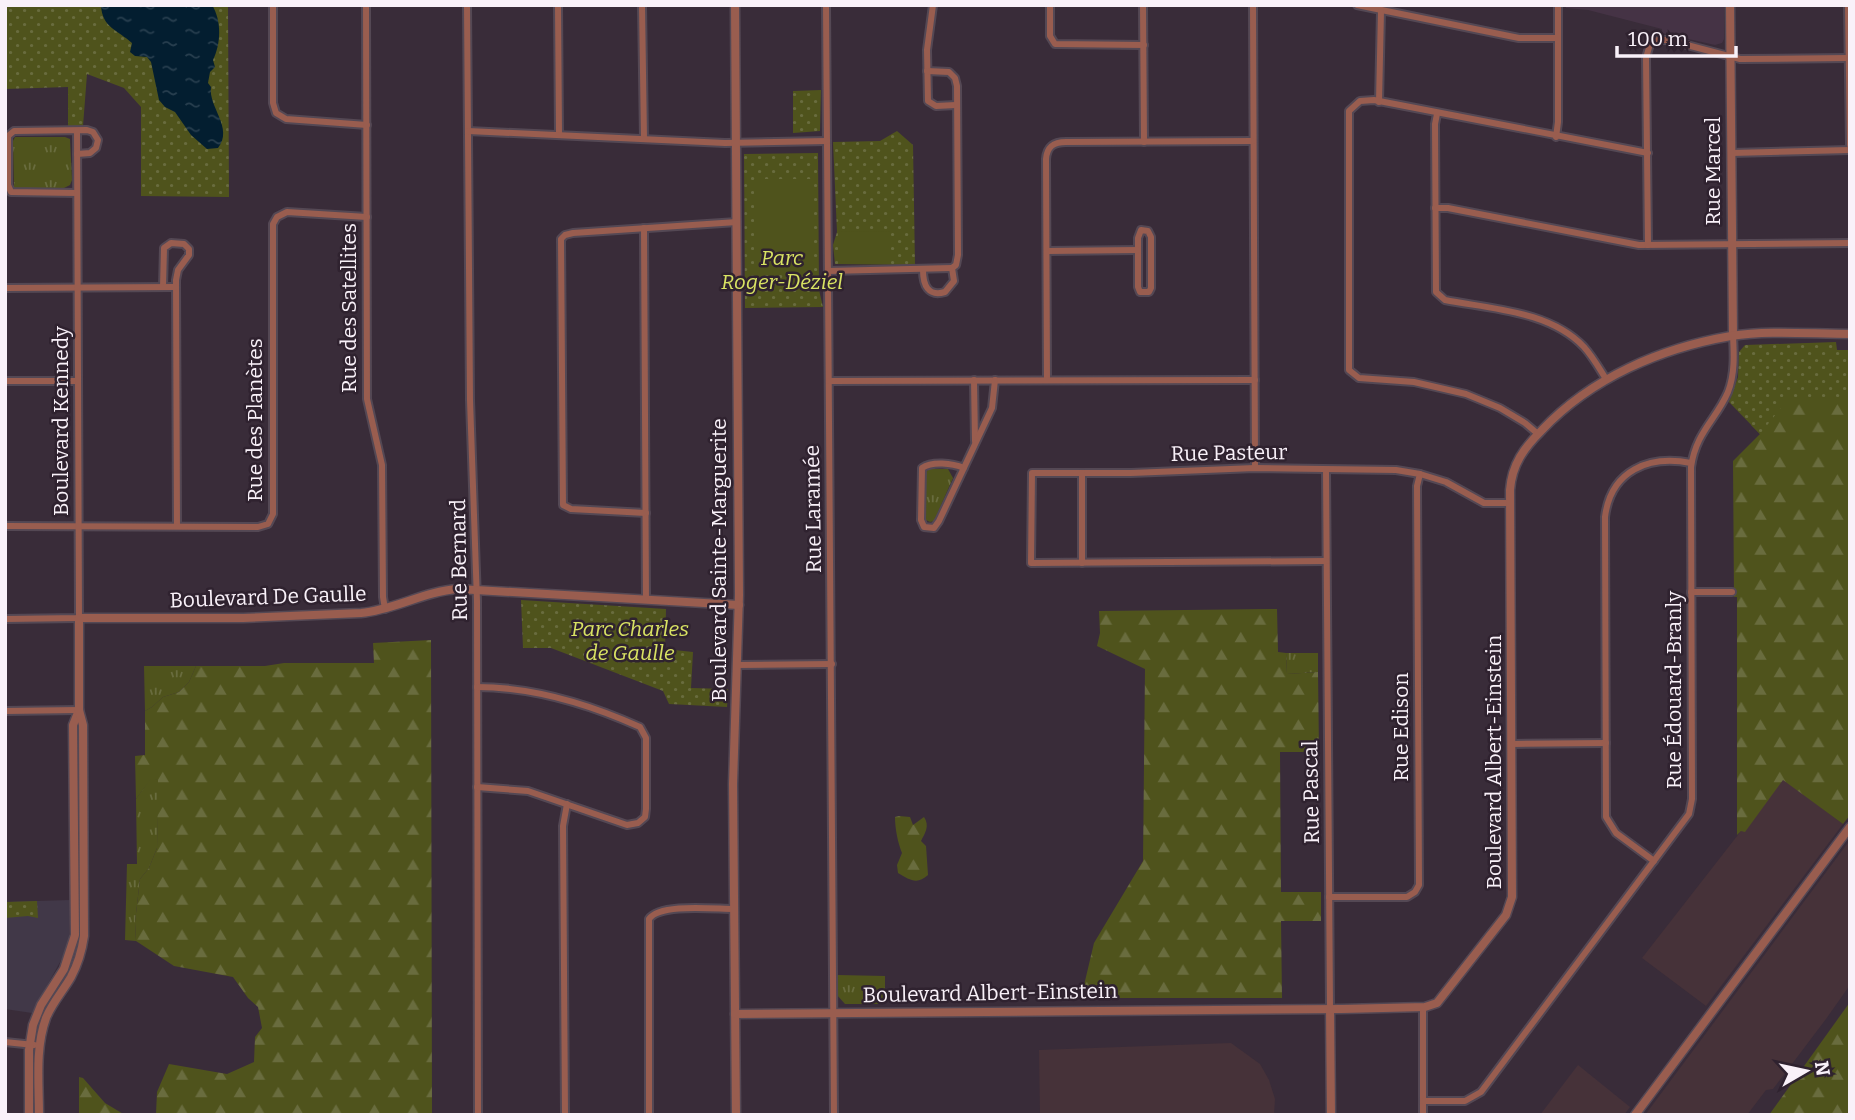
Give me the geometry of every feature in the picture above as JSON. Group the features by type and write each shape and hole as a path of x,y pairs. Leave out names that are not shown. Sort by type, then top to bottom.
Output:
{"street":[{"path":"273,5 272,103 276,113 286,119 366,125"},
{"name":"Rue des Satellites","path":"366,5 367,404 381,459 385,609"},
{"name":"Rue Bernard","path":"467,5 471,410 477,590 478,1115"},
{"path":"558,5 559,134"},
{"path":"642,5 644,139"},
{"name":"Boulevard Sainte-Marguerite","path":"735,5 739,605 733,784 736,1115"},
{"name":"Rue Laramée","path":"825,5 834,1115"},
{"path":"933,5 927,71 930,103 956,105"},
{"path":"1050,5 1050,36 1055,44 1144,45"},
{"path":"1143,5 1144,142"},
{"path":"1253,5 1255,468"},
{"path":"1357,5 1517,37 1558,38"},
{"path":"1556,136 1558,5"},
{"name":"Rue Marcel","path":"1730,5 1733,336"},
{"path":"1848,5 1850,145"},
{"path":"1379,102 1381,11"},
{"path":"1648,245 1646,58 1650,44 1658,40 1668,40 1740,59 1849,58"},
{"path":"828,271 923,270 952,268 956,264 957,86 953,75 946,71 927,71"},
{"path":"1538,434 1500,408 1466,394 1414,382 1362,379 1349,370 1350,108 1360,101 1379,102 1648,153"},
{"path":"1437,114 1434,286 1440,298 1524,315 1555,326 1585,348 1606,379"},
{"path":"77,154 90,153 98,144 98,137 93,132 14,131 7,139 8,185 11,192 77,193"},
{"name":"Boulevard Kennedy","path":"39,1115 40,1045 46,1020 51,1007 72,975 84,936 83,725 79,710 77,131"},
{"path":"468,131 736,142 827,141"},
{"path":"1047,380 1046,159 1051,146 1061,142 1253,141"},
{"path":"1731,153 1850,150"},
{"path":"1434,208 1448,208 1648,245 1850,243"},
{"name":"Rue des Planètes","path":"5,526 262,527 270,522 273,514 274,224 280,215 287,212 367,217"},
{"path":"646,513 571,509 563,505 562,237 573,233 737,222"},
{"path":"644,228 646,600"},
{"path":"1142,230 1148,231 1151,237 1151,285 1147,293 1138,289 1138,250 1139,233 1142,230"},
{"path":"163,287 164,248 176,243 187,246 190,253 177,272 176,287 177,526"},
{"path":"1047,251 1138,250"},
{"path":"923,270 925,286 932,293 941,294 949,289 954,281 952,268"},
{"path":"5,288 176,287"},
{"name":"Boulevard Albert-Einstein","path":"735,1014 1432,1006 1445,994 1506,915 1513,892 1510,503 1513,471 1522,453 1564,408 1606,379 1662,354 1733,336 1850,334"},
{"name":"Rue Édouard-Branly","path":"1423,1101 1465,1101 1481,1091 1685,821 1692,804 1692,463 1703,431 1730,386 1734,362 1733,336"},
{"path":"974,380 975,443"},
{"path":"964,468 951,464 928,465 922,468 921,520 924,527 937,525 964,468 993,403 995,380"},
{"path":"829,382 1255,380"},
{"path":"5,382 78,381"},
{"path":"1654,861 1616,833 1609,824 1606,813 1604,524 1607,505 1619,483 1644,464 1663,459 1692,463"},
{"name":"Rue Pasteur","path":"1082,563 1031,563 1032,473 1255,468 1391,470 1420,474 1457,487 1484,503 1510,503"},
{"name":"Rue Pascal","path":"1326,470 1331,1115"},
{"path":"1082,473 1082,563 1326,561"},
{"name":"Rue Edison","path":"1329,897 1407,897 1415,892 1419,885 1417,486 1420,474"},
{"name":"Boulevard De Gaulle","path":"5,619 243,618 361,613 385,609 445,590 739,605"},
{"path":"1691,592 1732,592"},
{"path":"737,665 832,664"},
{"path":"477,688 511,689 546,695 580,704 643,729 646,738 646,809 642,821 622,824 520,789 477,787"},
{"path":"5,711 79,710"},
{"name":"Boulevard Kennedy","path":"29,1115 29,1045 38,1011 64,970 74,939 74,725 79,710"},
{"path":"1512,744 1606,743"},
{"path":"565,1115 563,820 567,804"},
{"path":"1635,1115 1850,827"},
{"path":"649,1115 649,919 654,912 666,909 734,909"},
{"path":"1423,1007 1423,1115"},
{"path":"5,1042 40,1045"}],"shaded area":[{"path":"1566,5 1724,5 1724,39 1722,43 1715,45 1662,33 1662,29 1588,10 1566,8"},
{"path":"1783,779 1843,824 1706,1006 1642,958 1741,831 1745,831"},
{"path":"1850,840 1850,985 1826,1019 1773,1089 1766,1090 1747,1115 1645,1115"},
{"path":"70,900 69,937 65,953 32,1013 5,1009 5,902"},
{"path":"1231,1043 1260,1064 1275,1099 1274,1115 1040,1115 1039,1050"},
{"path":"1578,1065 1630,1107 1624,1115 1540,1115"}],"green space":[{"path":"5,5 228,5 229,197 141,196 141,107 124,88 87,74 83,126 68,126 68,87 5,89"},
{"path":"821,90 820,131 793,133 793,91"},
{"name":"Parc Roger-Déziel","path":"897,131 913,145 915,265 835,264 833,245 837,232 833,142 880,141"},
{"path":"15,137 70,139 70,185 64,188 14,188"},
{"name":"Parc Roger-Déziel","path":"818,153 819,290 823,307 745,308 744,154"},
{"path":"754,179 813,179 813,274 754,274"},
{"path":"890,231 890,264 838,264 838,232"},
{"path":"1836,342 1837,350 1850,350 1850,399 1788,399 1760,434 1729,402 1738,377 1739,352 1745,345"},
{"path":"1764,397 1850,399 1850,815 1843,824 1783,780 1745,832 1741,831 1737,835 1737,597 1734,597 1733,461 1760,434 1751,425"},
{"path":"929,469 948,469 953,478 934,521 930,522 926,520 926,472"},
{"name":"Parc Charles de Gaulle","path":"521,600 666,609 665,649 693,652 691,688 728,689 727,707 669,704 663,691 551,648 523,648"},
{"path":"1277,609 1278,652 1286,653 1287,674 1318,672 1319,752 1280,752 1281,892 1321,892 1321,921 1281,921 1282,998 1081,998 1094,943 1143,861 1145,669 1097,646 1100,633 1099,611"},
{"path":"431,640 432,1115 147,1115 156,1114 157,1092 169,1064 227,1074 254,1062 255,1037 262,1028 258,1007 233,977 174,966 136,941 135,922 140,879 149,868 157,848 158,780 151,779 136,799 135,756 145,755 145,711 163,697 179,692 189,682 196,666 374,663 373,643"},
{"path":"1286,653 1318,653 1318,672 1287,674"},
{"path":"144,666 196,666 189,682 179,692 163,697 145,711"},
{"path":"151,778 159,780 157,848 149,868 140,879 135,922 136,941 125,940 127,864 137,864 136,799"},
{"path":"895,817 910,817 913,825 924,817 927,823 921,841 926,846 928,875 917,881 898,873 897,865 902,853"},
{"path":"37,901 38,918 5,918 5,902"},
{"path":"837,975 885,976 885,1004 845,1004 837,995"},
{"path":"1850,1002 1850,1115 1769,1115"},
{"path":"79,1077 83,1078 105,1103 125,1115 79,1115"}],"water":[{"path":"101,5 212,5 218,18 219,32 218,47 213,60 215,67 210,72 208,83 222,125 222,140 218,148 207,149 191,135 175,112 159,100 151,62 147,57 135,56 130,52 132,43 108,24"}]}
